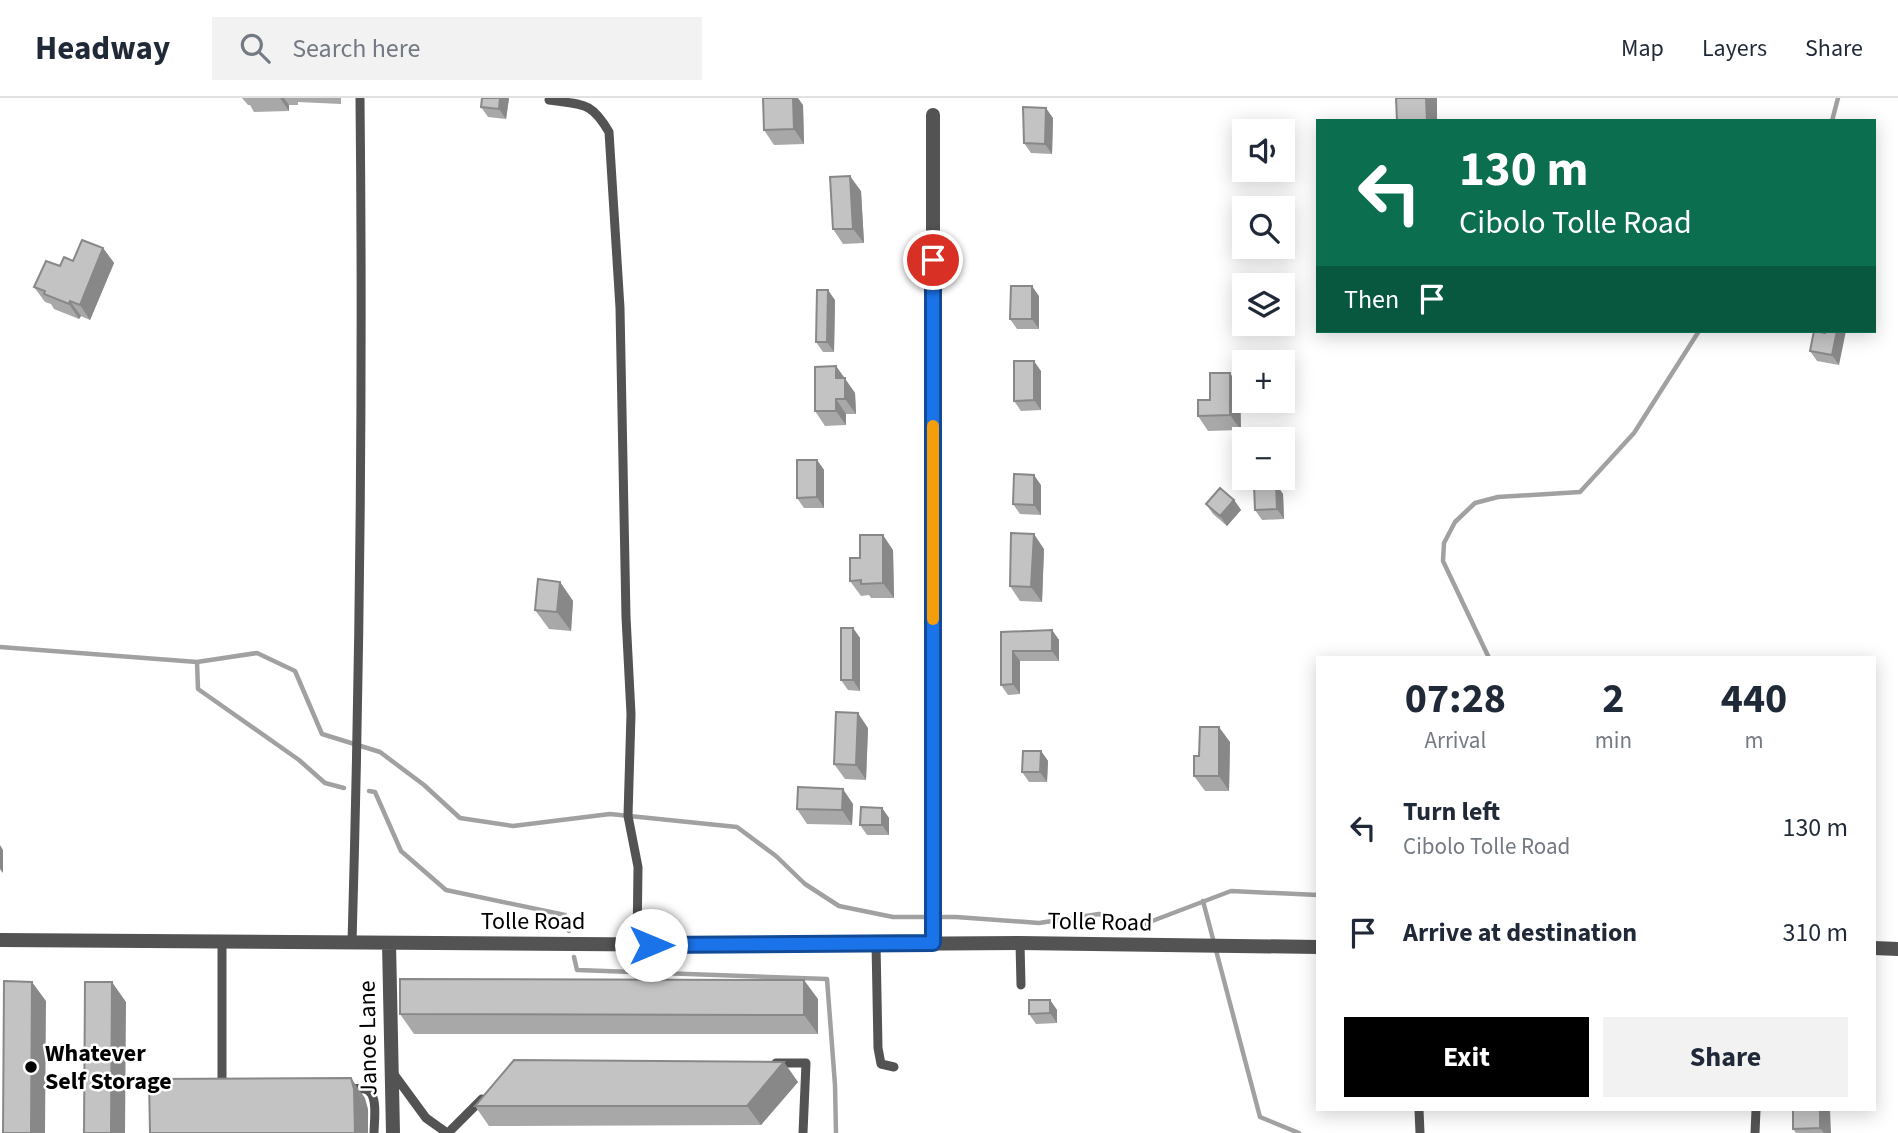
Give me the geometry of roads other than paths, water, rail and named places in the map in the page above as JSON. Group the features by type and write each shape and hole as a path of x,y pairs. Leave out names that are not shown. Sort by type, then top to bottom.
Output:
{"street":[{"path":"933,115 933,943"},
{"name":"Tolle Road","path":"0,940 637,945 1020,943 1316,947"},
{"name":"Janoe Lane","path":"389,943 393,1133"},
{"path":"1876,948 1898,948"}],"lane":[{"path":"352,943 358,738 362,308 360,98"},
{"path":"550,100 587,105 600,117 609,132 620,309 626,617 631,714 627,783 628,827 638,867 637,945"},
{"path":"222,942 222,1087"},
{"path":"876,943 878,1048 881,1063 894,1067"},
{"path":"1020,943 1021,985"},
{"path":"765,1063 806,1063 803,1133"},
{"path":"392,1071 426,1118 447,1133 493,1090"},
{"path":"210,1087 235,1087"},
{"path":"340,1088 366,1089 371,1092 374,1098 374,1133"},
{"path":"1419,1111 1420,1133"},
{"path":"1755,1133 1756,1111"}],"waterway":[{"path":"1833,119 1838,98"},
{"path":"1488,656 1443,561 1444,543 1455,522 1475,503 1498,497 1580,492 1634,433 1698,333"},
{"path":"0,647 197,662 257,653 295,671 322,734 380,752 424,785 460,818 513,826 610,814 737,827 776,856 805,884 839,906 893,917 956,917 1039,923 1099,914 1139,926 1231,891 1316,895"},
{"path":"197,662 198,689 299,760 325,783 344,788"},
{"path":"369,791 375,792 401,851 446,890 565,915 569,931"},
{"path":"1203,901 1260,1117 1299,1133"},
{"path":"574,957 577,970 827,979 836,1133"}],"place":[{"name":"Whatever Self Storage","path":"31,1067"}]}
